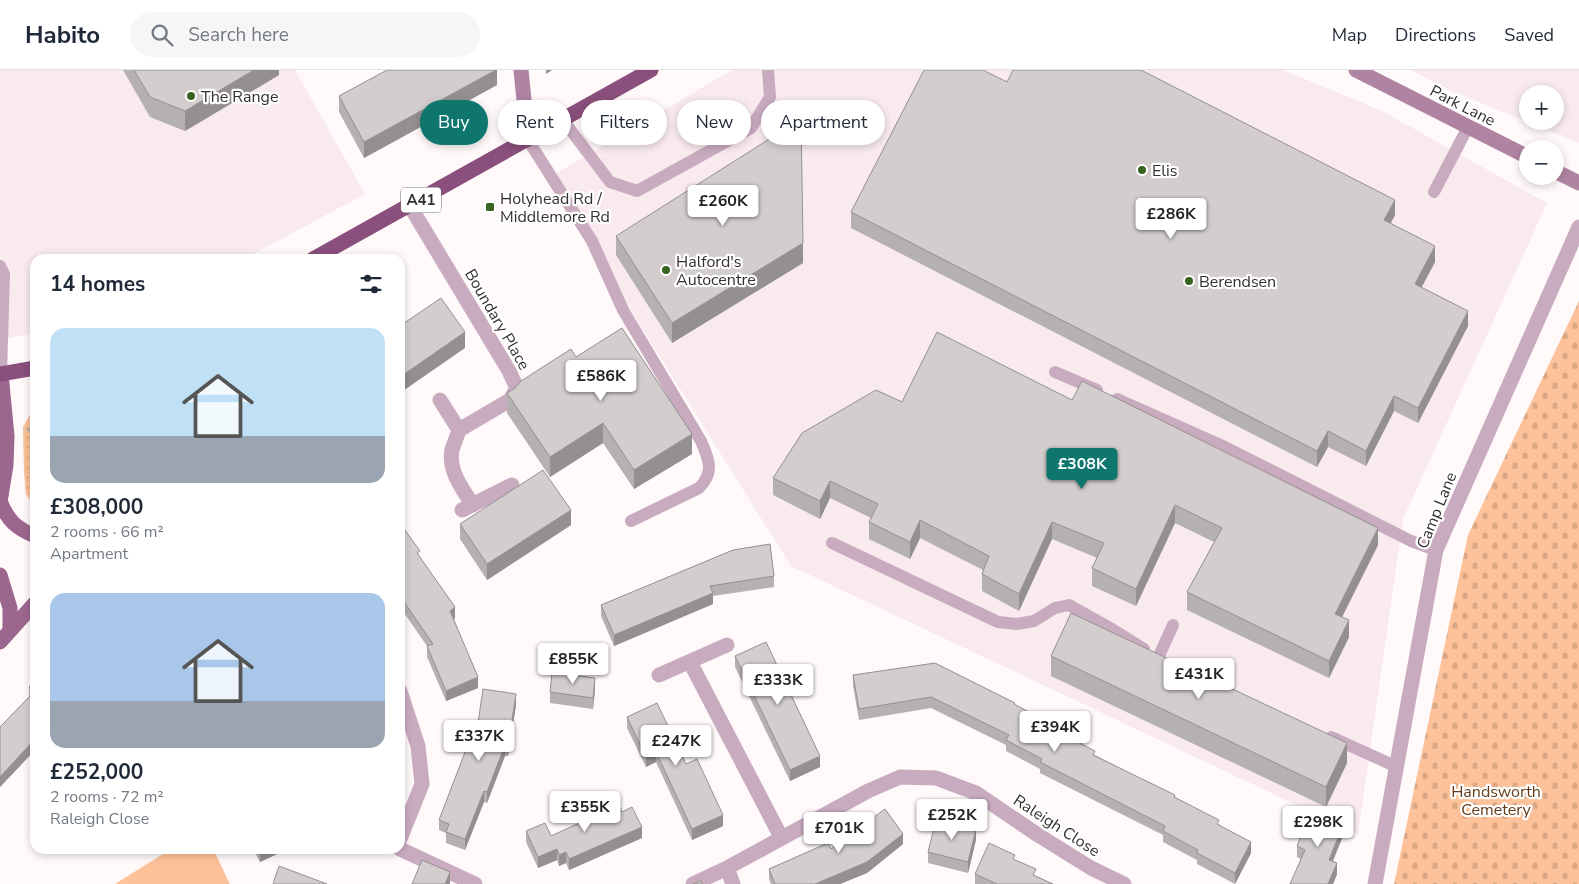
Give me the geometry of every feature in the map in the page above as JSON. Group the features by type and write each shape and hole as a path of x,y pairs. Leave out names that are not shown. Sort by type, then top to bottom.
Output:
{"highway":[{"name":"A41","path":"571,115 651,70"},
{"name":"A41","path":"322,254 519,145"},
{"path":"0,374 30,369"}],"main road":[{"path":"0,374 6,436 6,465 0,502 10,520 20,529 30,534"},
{"path":"0,575 10,608 5,636"},
{"path":"5,636 30,608"}],"street":[{"path":"521,70 524,100"},
{"name":"Park Lane","path":"1356,70 1519,152"},
{"path":"1564,176 1579,183"},
{"name":"Boundary Place","path":"410,206 509,371 517,388 510,400 459,430"},
{"name":"Camp Lane","path":"1376,884 1436,550 1579,227"},
{"path":"440,400 459,430 452,450 452,467 462,487 468,508 512,485"},
{"path":"659,675 727,645"},
{"path":"690,662 781,838"},
{"path":"405,706 418,746 422,784 405,826"},
{"name":"Raleigh Close","path":"693,884 727,868 868,791 900,777 936,778 976,793 1084,864 1124,884"},
{"path":"405,851 475,884"},
{"path":"727,868 733,884"}],"lane":[{"path":"571,132 610,182 637,191 751,128 770,97 768,70"},
{"path":"1434,192 1468,127"},
{"path":"531,145 592,241 623,310 701,442 709,460 710,470 707,481 699,488 631,521"},
{"path":"0,266 4,274 0,374"},
{"path":"1055,372 1225,447 1411,541 1436,550"},
{"path":"832,543 998,622 1017,624 1034,621 1055,608 1069,605 1162,660 1173,625"},
{"path":"1318,730 1398,767"}],"shaded area":[{"path":"0,70 295,70 365,194 253,254 30,254 30,335 0,339"},
{"path":"732,70 1283,70 1382,111 1547,203 1403,519 1358,834 791,566 548,178 604,145 667,145 667,108 677,102 677,145 751,145 751,100 681,100"},
{"path":"1411,70 1579,70 1579,143 1547,130 1564,130 1564,85 1519,85 1519,119 1449,90"}],"green space":[{"name":"Handsworth Cemetery","path":"1579,301 1579,884 1394,884 1468,535"},
{"path":"30,415 30,500 26,494 23,427"},
{"path":"163,854 215,854 230,884 115,884"}],"building":[{"path":"134,70 254,70 185,111 150,97"},
{"path":"387,70 496,70 441,100 420,100 420,111 364,142 339,96"},
{"name":"Berendsen","path":"924,70 983,70 1007,82 1013,70 1141,70 1395,200 1384,220 1435,246 1415,284 1468,311 1418,408 1394,396 1366,451 1328,431 1317,451 851,212"},
{"path":"761,144 801,145 803,243 672,323 616,236"},
{"path":"441,298 465,332 405,374 405,323"},
{"path":"622,328 692,434 634,470 603,423 550,457 507,393 521,381 571,349 576,357"},
{"path":"937,332 1072,400 1082,381 1378,528 1335,614 1349,620 1329,661 1187,592 1222,528 1175,505 1136,589 1092,568 1104,543 1052,522 1019,594 982,574 989,556 920,520 910,542 869,522 878,504 830,481 820,501 773,478 802,433 876,390 902,402"},
{"path":"543,470 571,510 487,564 460,524"},
{"path":"405,530 420,551 417,553 455,607 450,611 478,677 446,691 427,646 433,644 405,603"},
{"path":"770,544 774,576 710,586 713,593 614,635 601,605 733,550"},
{"path":"1071,613 1347,743 1326,787 1051,656"},
{"path":"766,642 820,756 790,770 735,656"},
{"path":"935,663 1015,703 1062,730 1060,733 1095,751 1093,755 1175,795 1174,797 1219,820 1217,824 1251,842 1235,873 1197,853 1198,850 1163,831 1165,826 1040,762 1042,759 1006,740 1009,735 931,697 859,709 853,675"},
{"path":"552,672 595,678 593,698 550,692"},
{"path":"483,689 516,694 508,745 505,745 487,792 484,791 465,839 446,832 449,824 439,820 467,747 474,750"},
{"path":"30,696 30,744 0,777 0,727"},
{"path":"657,703 686,764 697,759 723,815 692,829 656,752 646,757 627,717"},
{"path":"619,805 622,812 632,807 642,827 569,859 566,852 559,855 557,849 538,857 526,831 545,823 551,836"},
{"path":"1313,807 1345,820 1329,860 1337,863 1328,884 1290,884 1305,850 1297,846"},
{"path":"885,809 903,834 867,862 815,884 775,884 769,869 828,843 831,849"},
{"path":"936,820 976,829 968,862 928,852"},
{"path":"989,843 1015,855 1013,859 1036,869 1033,875 1053,884 997,884 975,874"},
{"path":"422,860 450,872 445,884 412,884"},
{"path":"279,866 327,884 273,884"}],"place":[{"name":"The Range","path":"191,96"},
{"name":"Elis","path":"1142,170"},
{"name":"Holyhead Rd / Middlemore Rd","path":"490,207"},
{"name":"Halford's Autocentre","path":"666,270"},
{"name":"Berendsen","path":"1189,281"}]}
